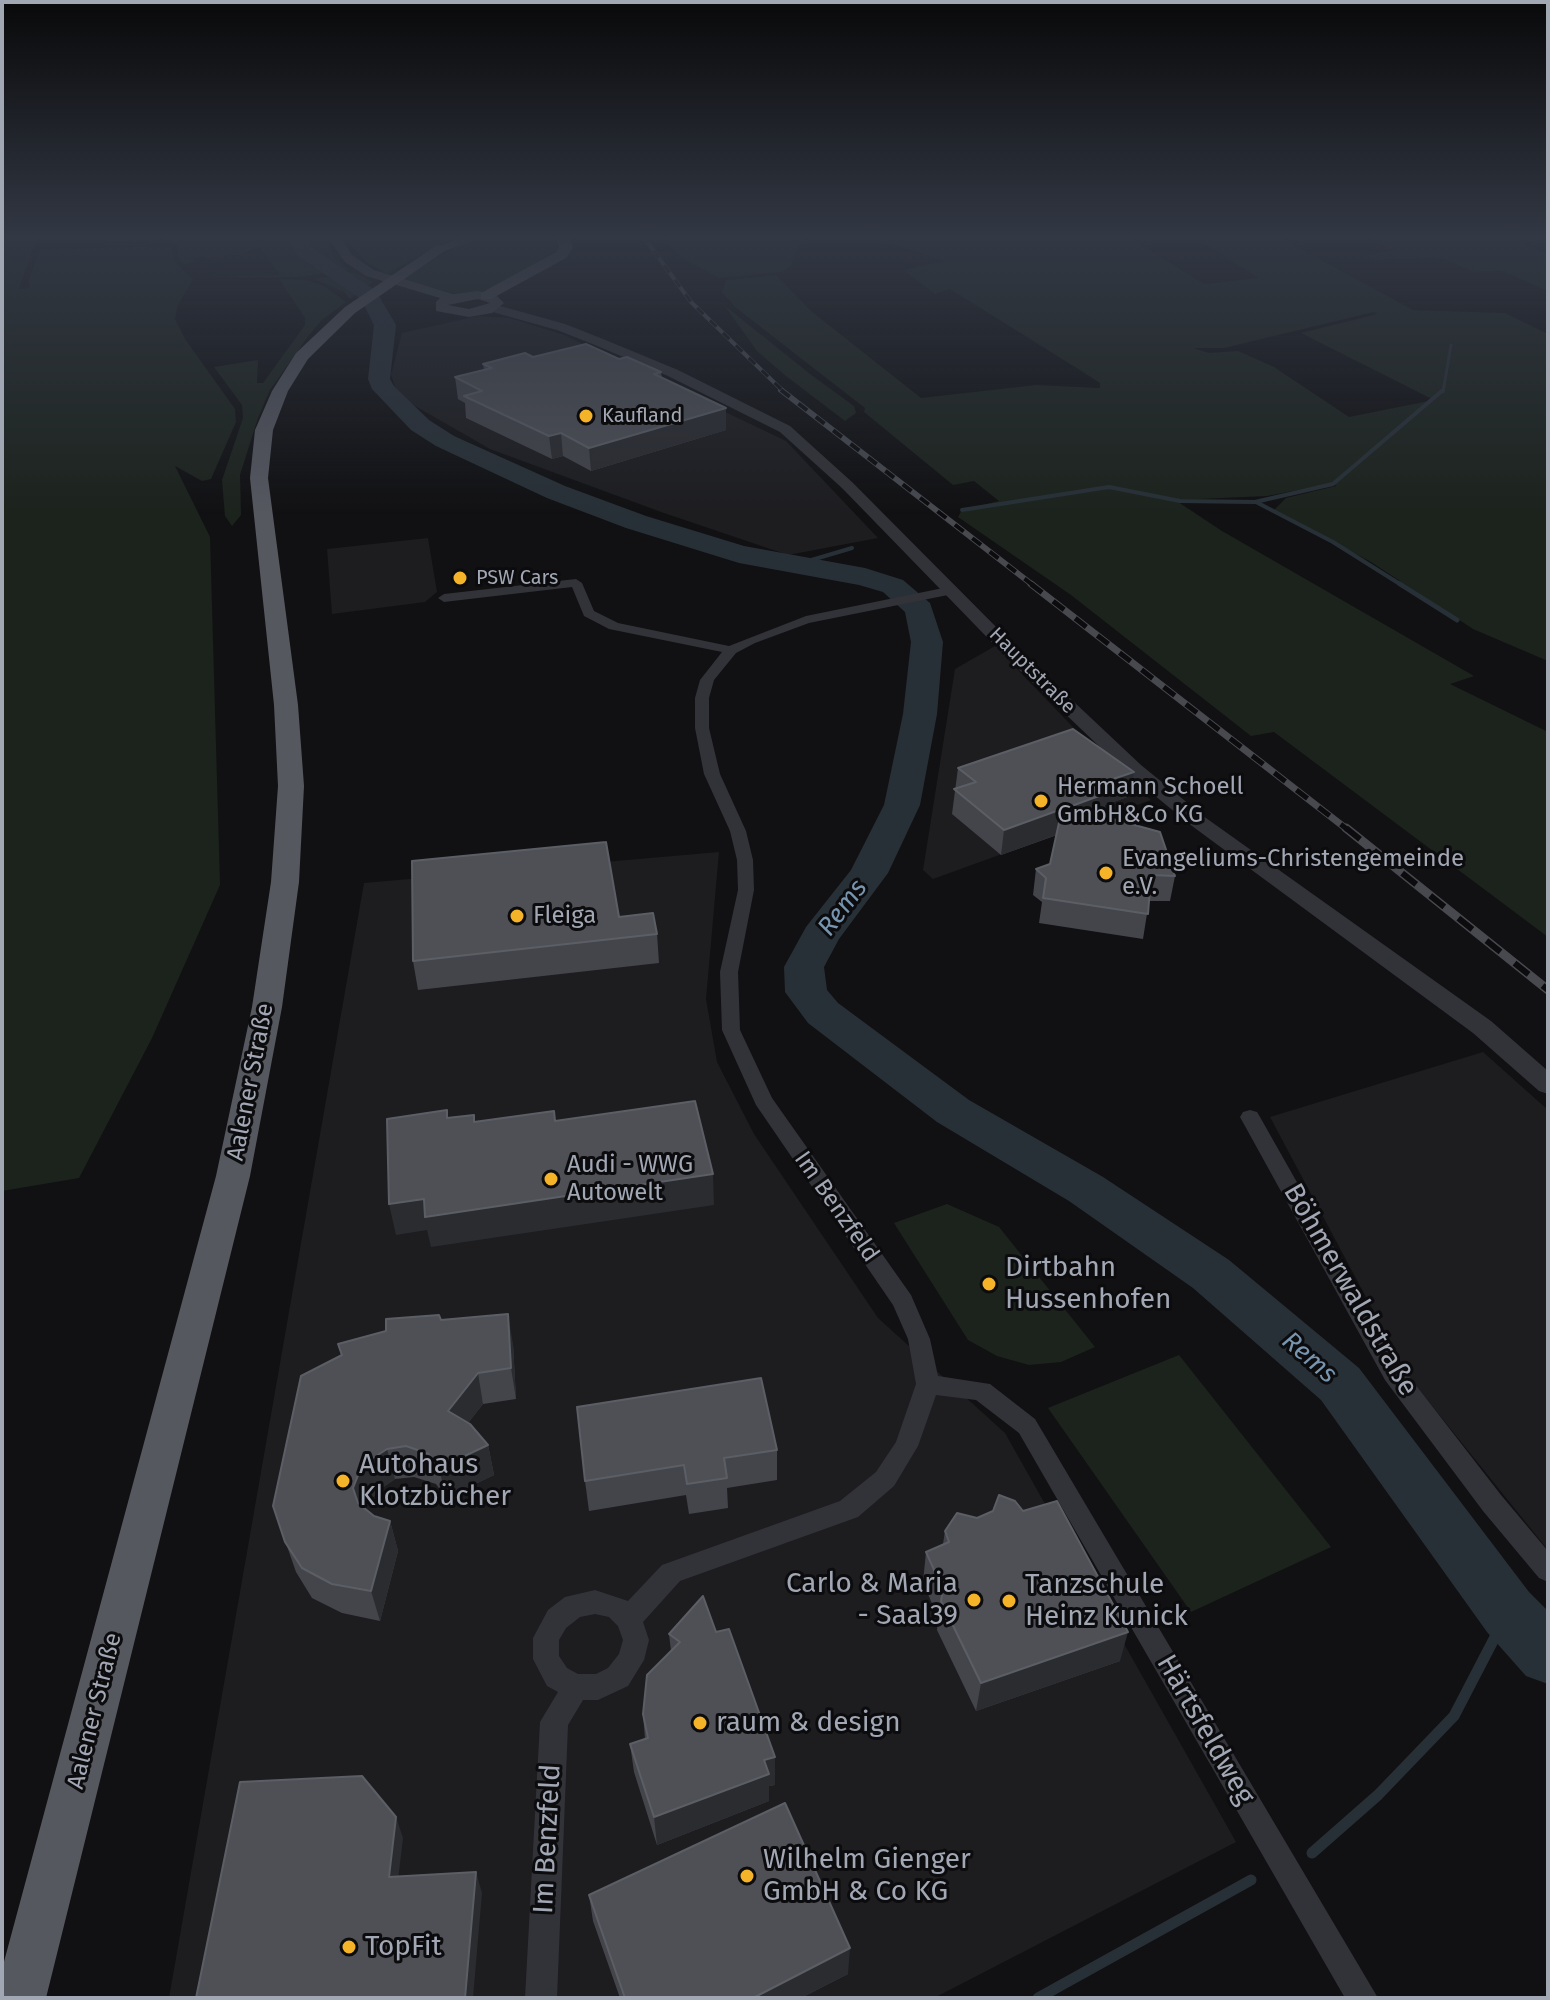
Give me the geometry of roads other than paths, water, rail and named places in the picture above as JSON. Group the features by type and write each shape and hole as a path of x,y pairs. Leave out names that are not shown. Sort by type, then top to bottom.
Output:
{"highway":[{"name":"Aalener Straße","path":"20,1998 233,1176 267,1007 285,882 291,786 286,705 259,478 264,430 280,391 302,356 329,329"}],"street":[{"name":"Hauptstraße","path":"567,329 773,421 797,437 953,590 1017,658 1134,769 1199,822 1482,1027 1548,1085"},
{"path":"444,598 576,583 589,613 614,626 731,650"},
{"name":"Im Benzfeld","path":"928,1384 919,1339 903,1301 763,1100 731,1030 729,972 746,890 745,860 738,831 712,774 702,728 702,698 707,680 731,650 779,628 953,590"},
{"name":"Böhmerwaldstraße","path":"1250,1117 1393,1373 1492,1503 1548,1570"},
{"path":"629,1619 671,1573 849,1509 885,1479 906,1446 928,1384"},
{"name":"Härtsfeldweg","path":"928,1384 982,1391 1027,1426 1362,1998"},
{"path":"595,1602 616,1607 629,1619 636,1640 631,1660 618,1677 598,1687 576,1687 557,1677 546,1659 546,1638 557,1619 574,1606 595,1602"},
{"name":"Im Benzfeld","path":"541,1998 554,1722 576,1687"}],"waterway":[{"name":"Rems","path":"385,329 379,379 384,389 420,425 445,441 556,492 636,522 739,554 865,577 893,586 919,609 927,642 920,714 902,805 869,873 820,936 804,967 806,992 823,1013 953,1111 1086,1189 1211,1274 1340,1384 1508,1612 1548,1655"},
{"path":"1443,392 1451,345"},
{"path":"962,510 1109,487 1180,501 1255,502 1333,484 1443,390"},
{"path":"1256,502 1333,542 1403,586"},
{"path":"798,564 852,548"},
{"path":"1400,584 1457,620"},
{"path":"1312,1853 1378,1795 1454,1716 1508,1612"},
{"path":"1038,1998 1251,1880"}],"railway":[{"path":"719,329 784,392"},
{"path":"781,390 1034,586"},
{"path":"1031,584 1348,830"},
{"path":"1346,828 1548,990"}],"place":[{"name":"Kaufland","path":"586,416"},
{"name":"PSW Cars","path":"460,578"},
{"name":"Hermann Schoell GmbH&Co KG","path":"1041,801"},
{"name":"Evangeliums-Christengemeinde e.V.","path":"1106,873"},
{"name":"Fleiga","path":"517,916"},
{"name":"Audi - WWG Autowelt","path":"551,1179"},
{"name":"Dirtbahn Hussenhofen","path":"989,1284"},
{"name":"Autohaus Klotzbücher","path":"343,1481"},
{"name":"Carlo & Maria - Saal39","path":"974,1600"},
{"name":"Tanzschule Heinz Kunick","path":"1009,1601"},
{"name":"raum & design","path":"700,1723"},
{"name":"Wilhelm Gienger GmbH & Co KG","path":"747,1876"},
{"name":"TopFit","path":"349,1947"}]}
